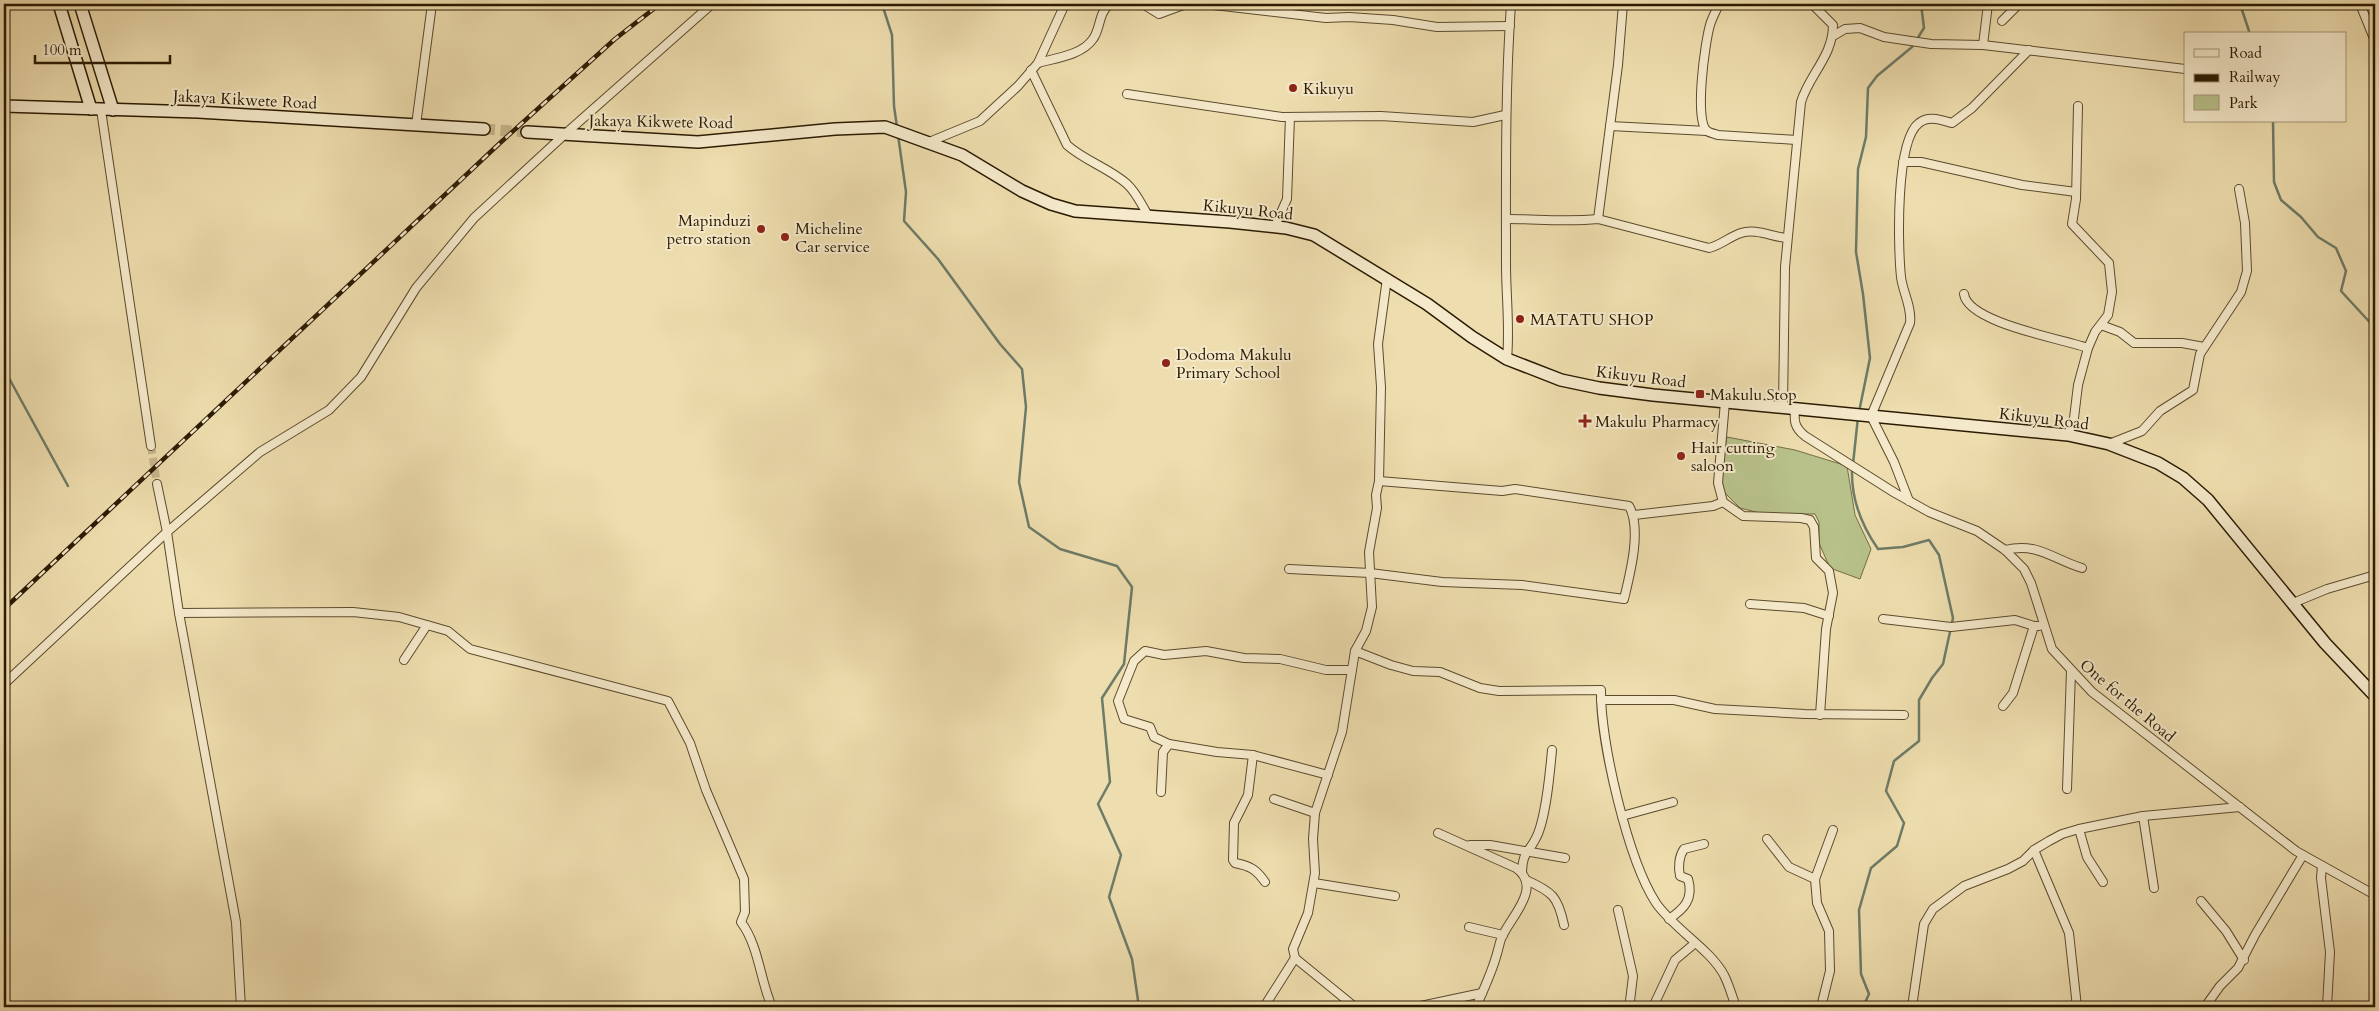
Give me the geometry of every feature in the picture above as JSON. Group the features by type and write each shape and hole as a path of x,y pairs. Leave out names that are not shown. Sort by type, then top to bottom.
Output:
{"main road":[{"path":"59,4 102,110"},
{"path":"80,4 102,110"},
{"name":"Jakaya Kikwete Road","path":"4,106 198,112 484,129"},
{"name":"Jakaya Kikwete Road","path":"527,132 698,142 835,129 884,127"},
{"name":"Kikuyu Road","path":"884,127 962,155 1022,191 1051,204 1075,211 1275,226 1314,235 1387,278 1507,359 1561,380 1599,388 2068,436 2109,444 2158,463 2182,478 2208,500 2324,643 2375,696"}],"street":[{"path":"416,125 432,4"},
{"path":"4,684 168,532 260,452 329,410 361,377 416,288 474,218 564,135 712,4"},
{"path":"929,142 980,121 1038,63 1064,4"},
{"path":"1038,63 1072,54 1084,48 1093,39 1102,13 1110,4"},
{"path":"1142,4 1159,14 1186,4"},
{"path":"1205,4 1326,18 1349,17 1393,20 1437,28 1510,26"},
{"path":"1507,359 1508,219 1505,115 1511,4"},
{"path":"1598,219 1623,4"},
{"path":"1707,132 1701,116 1704,58 1710,24 1719,4"},
{"path":"1783,406 1787,238 1797,154 1796,140 1803,94 1826,57 1832,36 1832,25 1812,4"},
{"path":"1983,45 1988,4"},
{"path":"2002,21 2019,4"},
{"path":"2360,4 2375,41"},
{"path":"1832,36 1845,29 1860,28 1884,37 1922,43 1983,45 2184,69"},
{"path":"1910,501 1894,462 1867,416 1910,322 1911,315 1901,278 1900,175 1903,162 1913,130 1919,122 1932,118 1952,123 1972,108 2028,50"},
{"path":"1031,70 1067,145 1076,153 1127,184 1135,193 1149,217"},
{"path":"1126,94 1290,117 1381,116 1473,122 1505,115"},
{"path":"2068,436 2074,418 2078,384 2088,348 2108,315 2112,292 2109,263 2072,224 2076,192 2078,106"},
{"path":"102,110 151,446"},
{"path":"1275,226 1287,199 1290,117"},
{"path":"1610,126 1796,140"},
{"path":"1903,162 1921,162 2022,185 2076,192"},
{"path":"2109,444 2142,431 2160,411 2194,390 2200,354 2241,292 2248,270 2245,223 2239,189"},
{"path":"1508,219 1558,218 1580,221 1598,219 1709,248 1721,245 1740,233 1760,232 1787,238"},
{"path":"1264,1007 1294,958 1293,949 1308,914 1314,883 1315,813 1342,732 1355,651 1366,631 1372,607 1369,552 1377,508 1376,495 1379,481 1381,387 1378,344 1387,278"},
{"path":"1964,294 1965,300 1971,307 1994,320 2088,348"},
{"path":"2101,325 2120,332 2134,343 2182,344 2204,347"},
{"path":"1725,402 1718,482 1723,502 1744,516 1801,518 1813,523 1816,558 1829,571 1833,592 1823,656 1820,715"},
{"name":"One for the Road","path":"1795,408 1794,422 1797,430 1929,512 1977,531 2005,550 2024,569 2031,583 2043,626 2052,649 2092,692 2156,744 2302,855 2375,895"},
{"path":"1288,569 1370,573 1442,582 1522,585 1624,599 1630,577 1635,526 1634,515 1629,506 1515,490 1502,491 1379,481"},
{"path":"157,484 168,532 179,613 236,922 241,1007"},
{"path":"1634,515 1713,506 1723,502"},
{"path":"2005,550 2020,546 2035,548 2082,568"},
{"path":"2293,603 2327,589 2375,575"},
{"path":"1750,604 1804,608 1829,616"},
{"path":"179,613 353,612 399,616 448,631 470,649 668,701 690,743 706,790 744,879 745,912 741,922 753,942 764,985 772,1007"},
{"path":"1883,619 1951,627 2015,620 2034,626 2043,626"},
{"path":"404,660 427,625"},
{"path":"2004,706 2013,693 2034,626"},
{"path":"1328,775 1253,755 1217,752 1170,744 1154,737 1150,727 1124,718 1118,701 1134,662 1144,651 1164,655 1206,651 1244,658 1280,659 1326,670 1352,670"},
{"path":"1355,651 1412,671 1440,672 1480,688 1499,690 1601,690 1610,765 1622,816 1645,883 1657,904 1669,919 1723,974 1736,1007"},
{"path":"2067,788 2071,671"},
{"path":"1601,700 1674,700 1715,709 1820,715 1904,715"},
{"path":"1161,792 1163,752 1170,744"},
{"path":"1476,1007 1503,935 1521,908 1526,889 1526,880 1522,872 1526,851 1536,838 1549,784 1552,750"},
{"path":"1253,755 1248,795 1234,823 1234,860 1235,863 1248,865 1257,870 1265,882"},
{"path":"1274,799 1315,813"},
{"path":"1622,816 1673,802"},
{"path":"1912,1007 1924,924 1933,909 1964,886 2008,869 2023,861 2034,850 2062,834 2079,829 2143,816 2240,807"},
{"path":"2143,816 2154,888"},
{"path":"2079,829 2087,856 2103,882"},
{"path":"1821,1007 1830,972 1829,938 1824,917 1817,903 1815,879 1833,830"},
{"path":"1438,833 1522,872"},
{"path":"1768,839 1789,867 1815,879"},
{"path":"1669,919 1683,909 1688,902 1688,880 1680,876 1679,873 1680,854 1684,849 1704,844"},
{"path":"1465,846 1490,846 1565,858"},
{"path":"2034,850 2069,933 2077,1007"},
{"path":"2205,1007 2211,996 2244,960 2255,935 2302,855"},
{"path":"2322,866 2321,878 2330,952 2327,1007"},
{"path":"1526,880 1552,894 1560,904 1564,925"},
{"path":"1314,883 1395,896"},
{"path":"2201,901 2226,931 2244,960"},
{"path":"1618,910 1633,976 1631,1007"},
{"path":"1469,927 1503,935"},
{"path":"1653,1007 1675,960 1694,944"},
{"path":"1294,958 1347,1004 1355,1007"},
{"path":"1416,1007 1482,993"}],"green space":[{"path":"1727,437 1795,450 1847,466 1855,515 1871,549 1860,579 1830,568 1819,543 1819,522 1815,514 1764,514 1740,508 1722,490 1722,459"}],"waterway":[{"path":"882,4 892,35 894,106 897,127"},
{"path":"1859,412 1870,358 1856,252 1858,169 1866,137 1868,88 1877,76 1912,47 1924,28 1921,4"},
{"path":"2240,4 2249,32"},
{"path":"2273,122 2274,182 2281,200 2301,217 2318,237 2336,248 2346,271 2341,291 2375,328"},
{"path":"898,135 906,192 904,221 938,259 1000,344 1022,369 1026,407 1019,482 1029,527 1060,549 1117,566 1132,587 1124,664 1102,698 1110,782 1098,804 1121,855 1109,897 1132,959 1139,1007"},
{"path":"4,369 68,486"},
{"path":"1853,464 1858,417"},
{"path":"1852,469 1853,490 1862,521 1878,549 1903,547 1929,540 1939,555 1953,618 1943,664 1919,700 1919,741 1894,761 1886,791 1904,823 1897,846 1871,868 1859,910 1861,974 1869,994 1863,1007"}],"tunnel":[{"path":"484,129 527,132"},
{"path":"151,446 157,484"}],"railway":[{"path":"4,609 500,143 615,39 660,4"}],"place":[{"name":"Kikuyu","path":"1293,88"},
{"name":"Mapinduzi petro station","path":"761,229"},
{"name":"Micheline Car service","path":"785,237"},
{"name":"MATATU SHOP","path":"1520,319"},
{"name":"Dodoma Makulu Primary School","path":"1166,363"},
{"name":"Makulu Stop","path":"1700,394"},
{"name":"Makulu Pharmacy","path":"1585,421"},
{"name":"Hair cutting saloon","path":"1681,456"}]}
